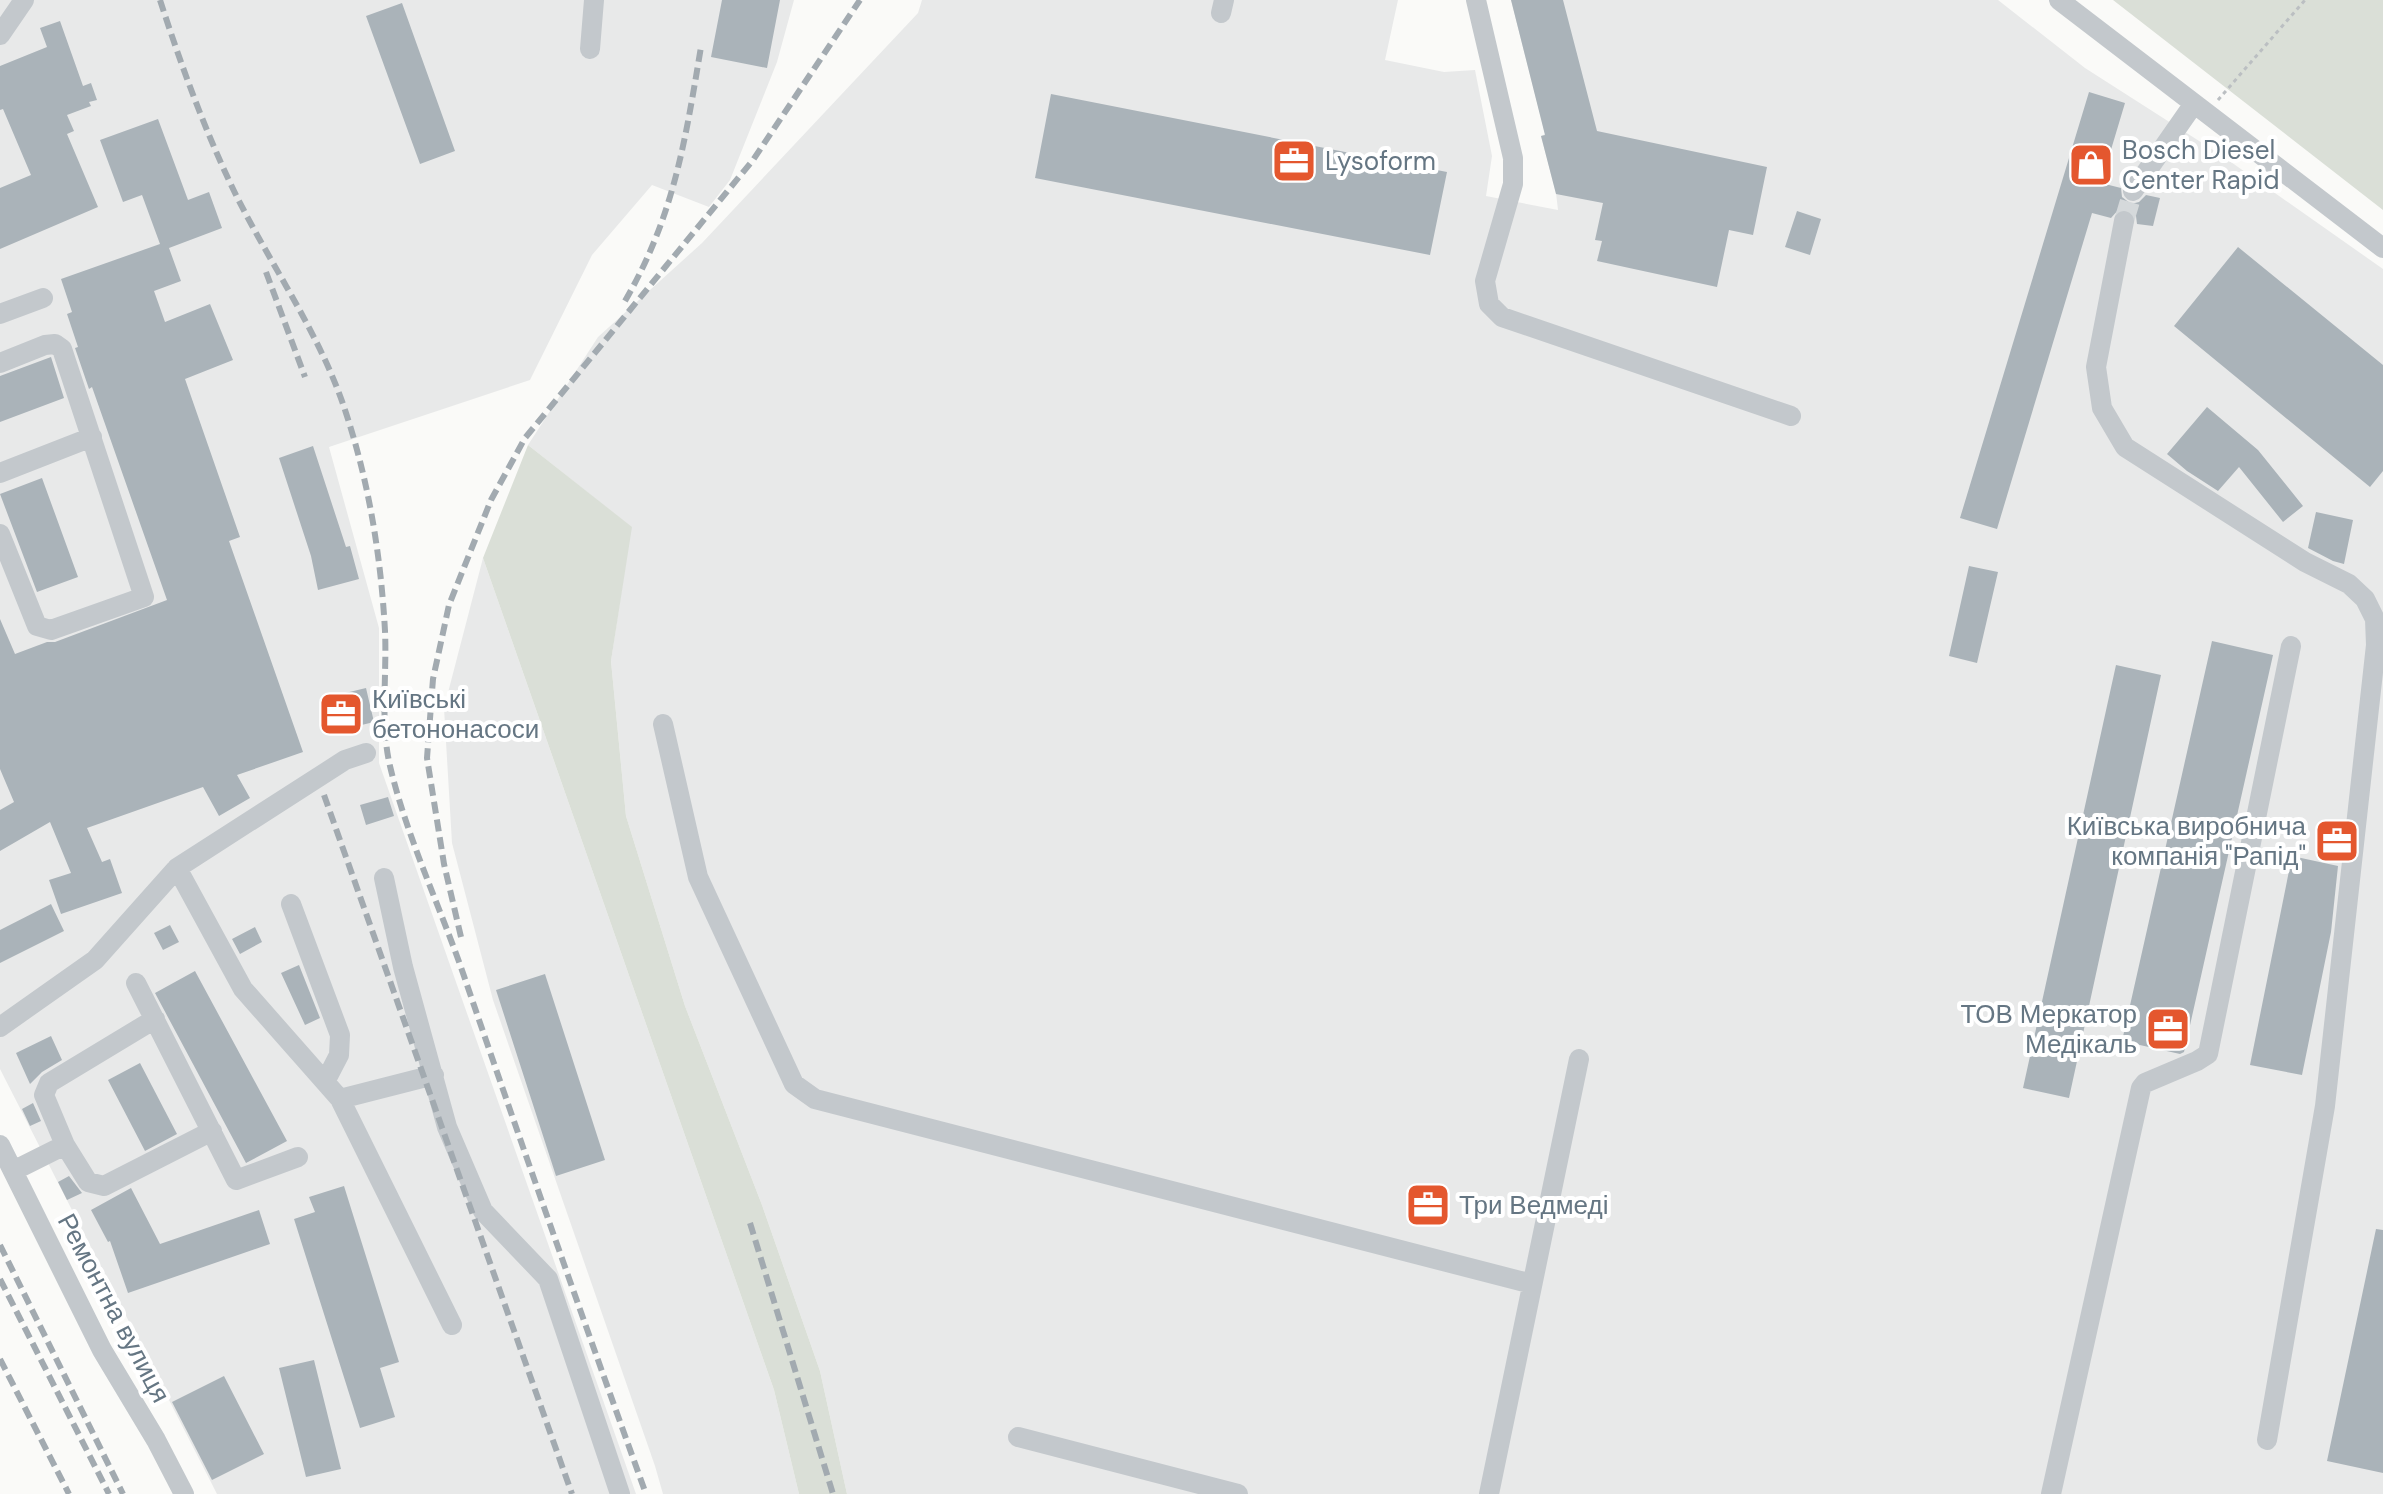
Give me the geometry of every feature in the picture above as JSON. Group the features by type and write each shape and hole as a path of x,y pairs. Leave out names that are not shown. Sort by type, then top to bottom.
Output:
{"street":[{"path":"0,35 24,0"},
{"path":"590,49 594,0"},
{"path":"1476,0 1513,158 1513,184 1485,281 1489,304 1502,317 1791,416"},
{"path":"2059,0 2383,248"},
{"path":"2133,191 2199,110"},
{"path":"2124,221 2096,367 2102,408 2125,447 2305,562 2349,584 2365,599 2375,619 2376,645 2325,1106 2267,1440"},
{"path":"0,314 43,298"},
{"path":"0,363 45,345 55,344 62,349 144,597 44,630 37,626 0,534"},
{"path":"0,473 92,437"},
{"path":"2051,1494 2141,1088 2145,1083 2208,1054 2291,646"},
{"path":"663,724 698,877 794,1084 802,1092 815,1099 1532,1284"},
{"path":"0,1027 95,960 177,868 345,760 366,753"},
{"path":"177,868 238,982 340,1099 452,1325"},
{"path":"384,878 403,967 447,1127 483,1211 548,1279 620,1494"},
{"path":"291,904 340,1035 339,1055 325,1082"},
{"path":"136,983 236,1180 298,1157"},
{"path":"155,1019 49,1083 44,1095 65,1145 88,1182 104,1186 212,1131"},
{"path":"1489,1494 1579,1059"},
{"path":"340,1099 434,1075"},
{"name":"Ремонтна вулиця","path":"0,1145 102,1350 184,1494"},
{"path":"13,1171 65,1145"},
{"path":"1018,1437 1238,1494"}],"path":[{"path":"2199,110 2305,0"}],"shaded area":[{"path":"0,0 794,0 777,62 730,180 709,207 652,185 592,255 530,380 329,447 379,628 379,763 636,1494 217,1494 0,1069"},
{"path":"922,0 1398,0 1385,60 1444,72 1475,70 1492,156 1486,196 1558,210 1541,136 1545,134 1511,0 1998,0 2085,68 2221,155 2383,269 2383,1494 847,1494 820,1371 762,1205 685,1006 626,816 611,661 631,527 528,445 598,337 702,243 918,13"},
{"path":"2113,0 2383,0 2383,210"},
{"path":"528,445 632,527 611,661 626,816 685,1006 762,1205 820,1371 847,1494 799,1494 774,1390 483,558"},
{"path":"483,558 774,1390 799,1494 663,1494 493,1000 452,843 444,708"}],"building":[{"path":"722,0 780,0 767,68 711,57"},
{"path":"1511,0 1563,0 1597,131 1767,167 1753,235 1729,230 1717,287 1597,261 1602,241 1595,240 1603,203 1556,194 1541,136 1545,135"},
{"path":"402,3 455,151 420,164 366,16"},
{"path":"60,21 83,86 91,83 97,100 89,102 91,106 67,115 74,131 67,134 98,207 0,249 0,188 31,175 3,109 0,110 0,66 47,47 40,28"},
{"path":"2089,92 2125,103 2101,183 2121,188 2122,197 2131,204 2139,202 2146,195 2160,198 2153,226 2137,224 2136,216 2127,208 2119,209 2111,218 2092,213 1997,529 1960,518"},
{"path":"1051,94 1447,172 1430,255 1035,178"},
{"path":"158,119 188,200 209,192 222,228 169,248 181,281 154,291 165,322 210,304 233,360 185,379 240,537 229,541 303,752 237,775 250,798 219,816 203,787 87,828 102,862 110,859 122,893 61,914 49,880 71,873 50,822 0,851 0,810 14,802 0,769 0,619 15,654 167,600 92,387 89,389 75,348 78,347 67,314 72,312 61,279 160,244 142,195 123,202 100,140"},
{"path":"1797,211 1821,219 1810,255 1785,247"},
{"path":"2238,247 2383,365 2383,471 2370,487 2174,326"},
{"path":"51,357 64,398 0,422 0,376"},
{"path":"2207,407 2258,450 2303,506 2283,522 2239,467 2218,491 2167,454"},
{"path":"313,446 359,579 318,590 311,556 279,458"},
{"path":"42,478 78,577 37,592 0,494"},
{"path":"2316,512 2353,520 2344,564 2308,548"},
{"path":"1969,566 1998,572 1977,663 1949,656"},
{"path":"2212,641 2273,655 2184,1052 2180,1054 2122,1041"},
{"path":"2116,665 2161,675 2069,1098 2023,1088"},
{"path":"366,688 374,722 345,729 337,695"},
{"path":"388,797 394,816 366,825 360,805"},
{"path":"2292,856 2338,866 2331,932 2302,1075 2250,1065"},
{"path":"51,904 64,931 0,963 0,930"},
{"path":"170,925 179,942 163,950 154,933"},
{"path":"255,927 262,942 240,954 232,939"},
{"path":"299,965 320,1018 305,1025 281,973"},
{"path":"195,971 287,1141 246,1163 155,993"},
{"path":"545,974 605,1160 556,1176 496,990"},
{"path":"51,1036 62,1060 30,1084 16,1053"},
{"path":"140,1063 177,1134 145,1151 108,1080"},
{"path":"33,1103 41,1121 30,1126 22,1109"},
{"path":"69,1176 82,1193 67,1200 58,1182"},
{"path":"344,1186 399,1362 380,1368 395,1417 360,1428 294,1219 315,1212 309,1197"},
{"path":"131,1188 160,1244 259,1210 270,1244 128,1293 110,1241 91,1210"},
{"path":"2376,1229 2383,1230 2383,1473 2327,1461"},
{"path":"314,1360 341,1469 306,1477 279,1368"},
{"path":"224,1376 264,1454 212,1480 172,1402"}],"tunnel":[{"path":"2124,221 2133,191"}],"railway":[{"path":"160,0 194,98 224,170 309,328 336,384 346,413 361,466 377,548 385,631 385,733 397,793 646,1494"},
{"path":"461,937 444,864 427,758 433,679 449,605 491,500 525,438 753,160 860,0"},
{"path":"625,301 655,239 675,178 701,47"},
{"path":"266,272 305,377"},
{"path":"324,795 572,1494"},
{"path":"750,1223 833,1494"},
{"path":"0,1245 123,1494"},
{"path":"0,1279 109,1494"},
{"path":"0,1359 69,1494"}],"place":[{"name":"Lysoform","path":"1294,161"},
{"name":"Bosch Diesel Center Rapid","path":"2091,165"},
{"name":"Київські бетононасоси","path":"341,714"},
{"name":"Київська виробнича компанія \"Рапід\"","path":"2337,841"},
{"name":"ТОВ Меркатор Медікаль","path":"2168,1029"},
{"name":"Три Ведмеді","path":"1428,1205"}]}
